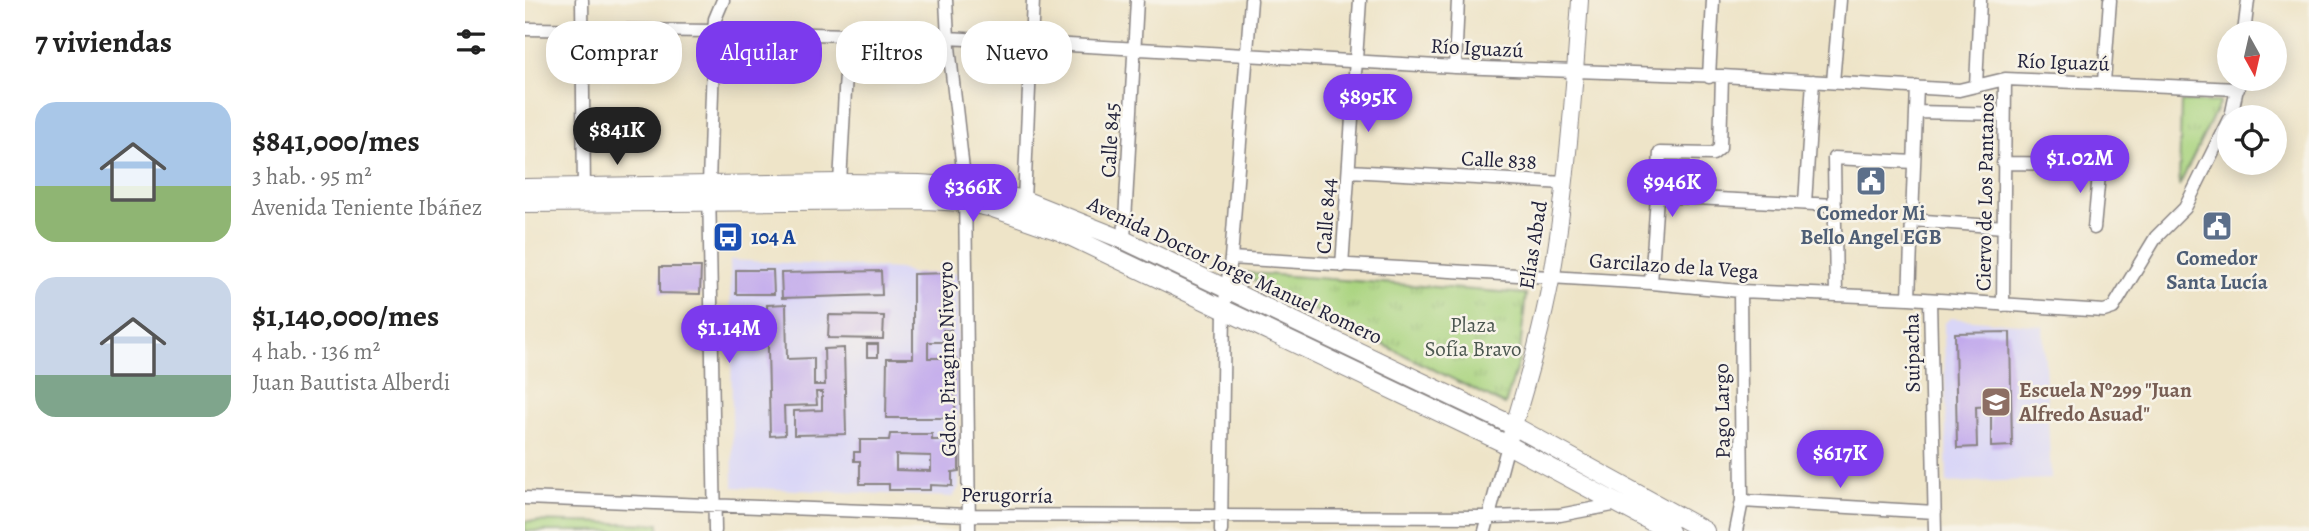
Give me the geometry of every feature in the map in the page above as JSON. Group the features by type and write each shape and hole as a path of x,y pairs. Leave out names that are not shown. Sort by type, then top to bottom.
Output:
{"main road":[{"name":"Avenida Doctor Jorge Manuel Romero","path":"709,192 840,183 1024,200 1124,240 1514,426 1705,531"},
{"path":"525,188 584,194 709,192"},
{"name":"Avenida Doctor Jorge Manuel Romero","path":"709,192 862,199 964,195 1059,231 1224,308 1509,445 1669,531"},
{"path":"525,203 584,194"}],"street":[{"path":"582,0 582,21"},
{"path":"715,21 723,0"},
{"name":"Gdor. Piragine Niveyro","path":"946,0 964,195 968,531"},
{"path":"1032,21 1033,0"},
{"name":"Calle 845","path":"1124,240 1137,0"},
{"path":"1221,531 1224,308 1231,258 1251,0"},
{"name":"Calle 844","path":"1342,266 1360,0"},
{"path":"1455,67 1458,0"},
{"name":"Elías Abad","path":"1485,531 1526,390 1551,277 1564,183 1580,0"},
{"path":"1650,283 1660,153 1713,154 1720,148 1713,0"},
{"path":"1833,82 1840,0"},
{"path":"1976,86 1980,0"},
{"path":"2104,82 2110,0"},
{"path":"2245,21 2248,0"},
{"name":"Río Iguazú","path":"525,29 546,29"},
{"name":"Río Iguazú","path":"948,38 961,39"},
{"name":"Río Iguazú","path":"1072,46 1959,90 2005,79 2217,84"},
{"name":"Ciervo de Los Pantanos","path":"2003,306 2005,79"},
{"path":"1805,203 1813,81"},
{"path":"583,84 584,194"},
{"path":"712,84 709,192 715,531"},
{"path":"840,183 845,84"},
{"path":"1024,200 1029,84"},
{"name":"Suipacha","path":"1909,298 1917,87"},
{"path":"1916,112 2004,114"},
{"name":"Garcilazo de la Vega","path":"1231,258 2104,311 2113,307 2156,237 2185,208 2217,144"},
{"path":"1836,295 1834,158 1914,162"},
{"path":"2003,163 2100,164 2094,228"},
{"name":"Calle 838","path":"1349,171 1564,183"},
{"path":"1657,196 1835,205"},
{"path":"1912,220 2004,227"},
{"name":"Pago Largo","path":"1736,531 1742,501 1740,291"},
{"name":"Suipacha","path":"1930,300 1935,531"},
{"name":"Perugorría","path":"525,498 714,503 968,515 1488,517 1560,515 1618,504"},
{"path":"1742,501 1935,512"}],"shaded area":[{"path":"730,260 899,269 913,274 958,273 959,487 953,497 733,487"},
{"name":"Escuela Nº299 \"Juan Alfredo Asuad\"","path":"1950,318 2043,326 2051,479 1947,483 1944,324"}],"green space":[{"path":"2181,102 2220,102 2217,105 2179,186"},
{"name":"Plaza Sofía Bravo","path":"1237,272 1526,294 1519,360 1505,405"},
{"path":"525,521 659,524 659,531 525,531"}],"building":[{"path":"660,267 701,267 700,294 660,293"},
{"path":"736,270 773,270 774,294 736,294"},
{"path":"881,271 882,295 782,298 781,273"},
{"path":"951,273 951,330 943,330 943,342 928,342 928,358 956,358 955,418 886,418 887,358 913,358 913,274"},
{"path":"786,304 787,359 814,358 814,385 825,385 824,349 844,348 846,434 794,435 794,411 822,410 822,392 816,392 817,405 784,406 785,435 770,436 767,305"},
{"path":"829,315 884,316 883,339 828,338"},
{"name":"Escuela Nº299 \"Juan Alfredo Asuad\"","path":"2010,332 2012,446 1991,447 1991,406 1976,407 1977,447 1957,448 1955,333"},
{"path":"867,344 878,344 878,357 867,357"},
{"path":"890,434 932,434 932,440 953,440 953,454 959,454 959,471 952,472 952,486 930,485 930,490 889,490 889,484 860,484 860,461 854,461 854,452 860,452 860,440 889,440","holes":["896,455 931,456 931,471 896,470"]}],"place":[{"name":"Comedor Mi Bello Angel EGB","path":"1871,181"},
{"name":"Comedor Santa Lucía","path":"2217,226"},
{"name":"104 A","path":"728,237"},
{"name":"Escuela Nº299 \"Juan Alfredo Asuad\"","path":"1996,402"}]}
